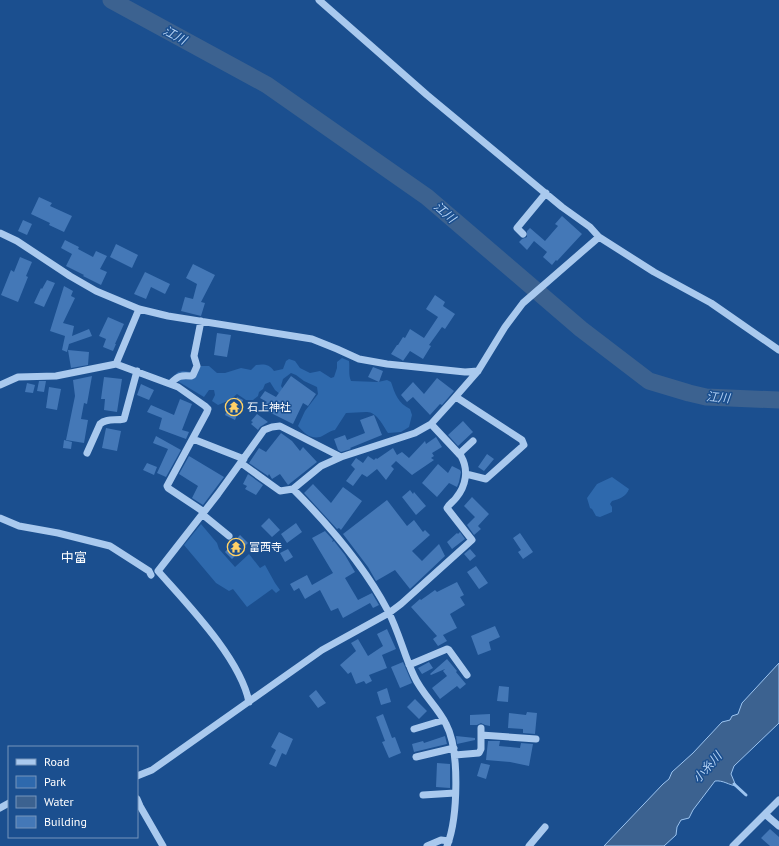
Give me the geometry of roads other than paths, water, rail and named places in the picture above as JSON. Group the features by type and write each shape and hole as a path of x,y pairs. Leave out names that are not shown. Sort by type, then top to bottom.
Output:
{"street":[{"path":"319,0 427,95 546,193 590,227 599,237 654,272 712,303 779,350"},
{"path":"523,234 517,228 546,193"},
{"path":"0,233 18,241 70,276 96,291 139,309 201,322 312,339 337,348 359,359 387,364 465,372 478,371"},
{"path":"192,439 242,461 280,491 293,490 321,466 341,457 415,433 430,424 478,371 505,327 530,295 599,237"},
{"path":"116,364 139,309"},
{"path":"171,384 179,376 193,375 197,366 194,356 201,322"},
{"path":"0,385 18,377 56,376 116,364 178,387 208,409 167,486 203,513 229,536"},
{"path":"87,453 100,424 103,421 124,419 137,371"},
{"path":"456,397 522,440 524,445 486,479 466,474"},
{"path":"138,776 152,770 322,650 389,613 472,540 447,508 458,495 465,482 466,474 464,460 430,424"},
{"path":"249,702 247,690 232,662 191,608 158,571 264,430 280,426 341,457"},
{"path":"459,454 473,441"},
{"path":"293,490 311,507 341,541 374,585 389,613 409,665 420,688 440,713 447,725 454,752 455,817 448,844 441,840 427,846"},
{"path":"0,518 19,526 110,546 149,571 151,576"},
{"path":"409,665 447,649 466,675"},
{"path":"414,730 444,720"},
{"path":"416,756 454,752 479,753 481,749 481,732 536,739"},
{"path":"422,795 455,793"},
{"path":"733,846 779,800"},
{"path":"138,801 163,846"},
{"path":"765,814 779,826"},
{"path":"529,846 545,827"}],"water":[{"name":"小糸川","path":"779,663 779,723 734,766 731,774 736,786 721,781 715,781 693,810 689,818 681,820 677,827 676,835 664,846 604,846 669,779 672,772 693,753 722,722 730,720 732,716 738,714 742,703"}],"waterway":[{"name":"江川","path":"111,0 267,85 427,197 581,329 649,381 706,397 779,400"},
{"path":"734,784 746,795"}],"place":[{"name":"石上神社","path":"234,407"},
{"name":"富西寺","path":"236,547"}],"district":[{"name":"中富","path":"74,557"}]}
